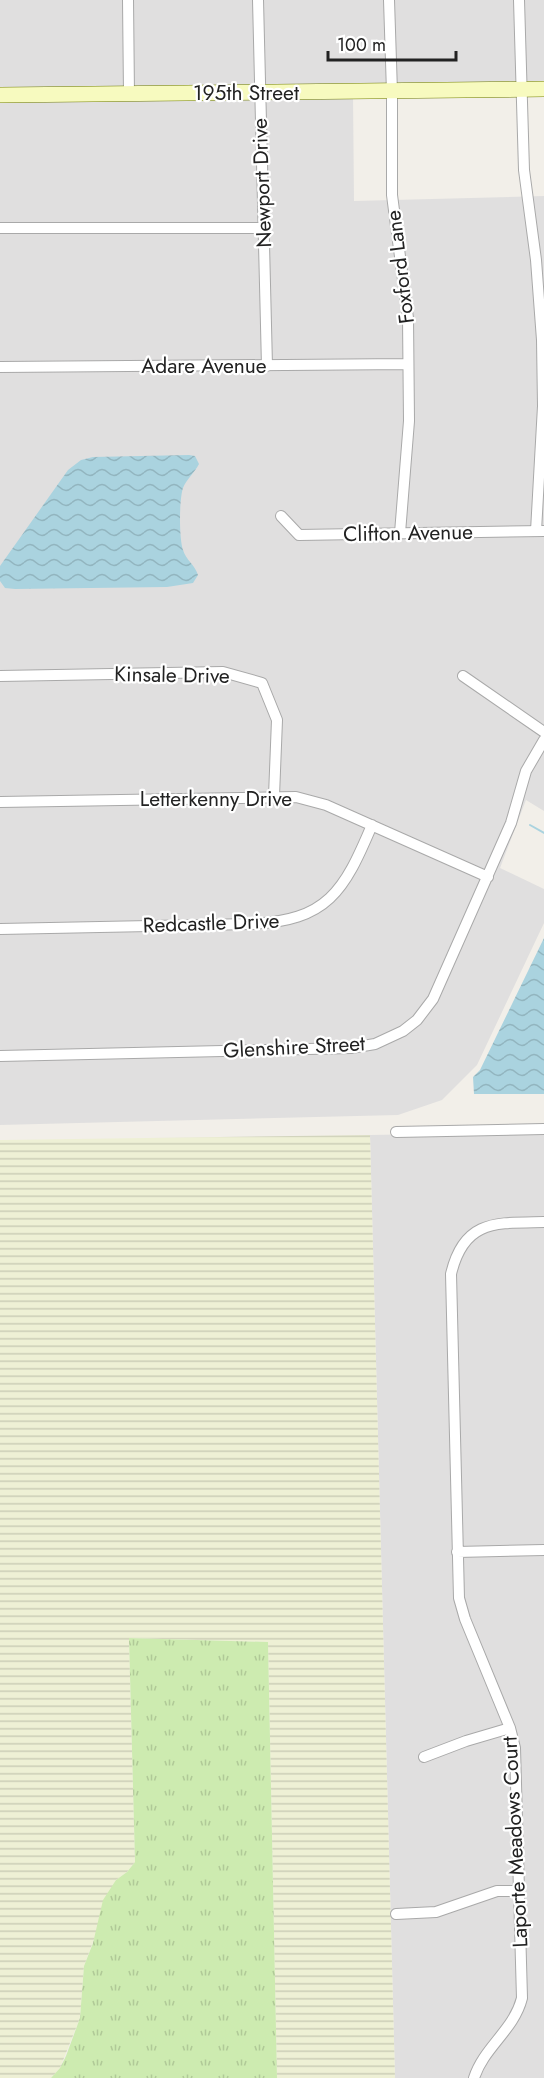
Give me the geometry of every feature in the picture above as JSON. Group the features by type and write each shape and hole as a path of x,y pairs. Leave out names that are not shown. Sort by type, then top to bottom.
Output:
{"street":[{"path":"128,0 129,94"},
{"name":"Newport Drive","path":"258,0 267,366"},
{"name":"Foxford Lane","path":"389,0 392,195 408,318 409,421 400,533"},
{"path":"519,0 524,170 536,260 542,340 540,531"},
{"name":"195th Street","path":"0,95 544,89"},
{"path":"0,228 264,228"},
{"name":"Adare Avenue","path":"0,367 408,364"},
{"name":"Clifton Avenue","path":"281,516 298,535 540,531"},
{"name":"Kinsale Drive","path":"0,676 223,672 262,683 277,720 274,796"},
{"path":"463,676 544,732"},
{"name":"Glenshire Street","path":"0,1056 351,1048 375,1044 403,1030 417,1020 433,999 489,877 511,823 529,764 544,740"},
{"name":"Letterkenny Drive","path":"0,802 296,796 372,825 489,877"},
{"name":"Redcastle Drive","path":"0,929 250,924 288,920 314,910 340,888 350,874 372,825"},
{"path":"396,1132 544,1129"},
{"name":"Laporte Meadows Court","path":"474,2078 484,2058 513,2022 520,2005 522,1988 515,1748 510,1728 462,1611 459,1598 450,1282 453,1264 461,1244 477,1230 493,1225 544,1222"},
{"path":"457,1552 544,1550"},
{"path":"424,1757 510,1728"},
{"path":"396,1914 436,1912 497,1891 519,1890"}],"shaded area":[{"path":"0,0 544,0 544,86 0,92"},
{"path":"353,95 354,201 544,196 544,811 526,800 500,868 544,889 544,923 477,1065 442,1100 398,1115 0,1125 0,100"},
{"path":"544,1132 544,2078 395,2078 370,1135"}],"green space":[{"path":"370,1135 395,2078 277,2078 268,1642 129,1638 135,1862 116,1880 84,1966 80,2018 60,2068 51,2078 0,2078 0,1140"},
{"path":"129,1638 268,1642 277,2078 51,2078 60,2068 66,2056 80,2018 84,1966 93,1943 103,1900 116,1880 135,1862"}],"water":[{"path":"195,456 199,464 183,488 180,529 183,550 198,575 193,583 167,587 15,589 5,588 0,581 0,566 68,470 81,460 93,457"},
{"path":"544,938 544,1094 474,1094 473,1077 480,1070"}],"waterway":[{"path":"530,825 544,833"}]}
